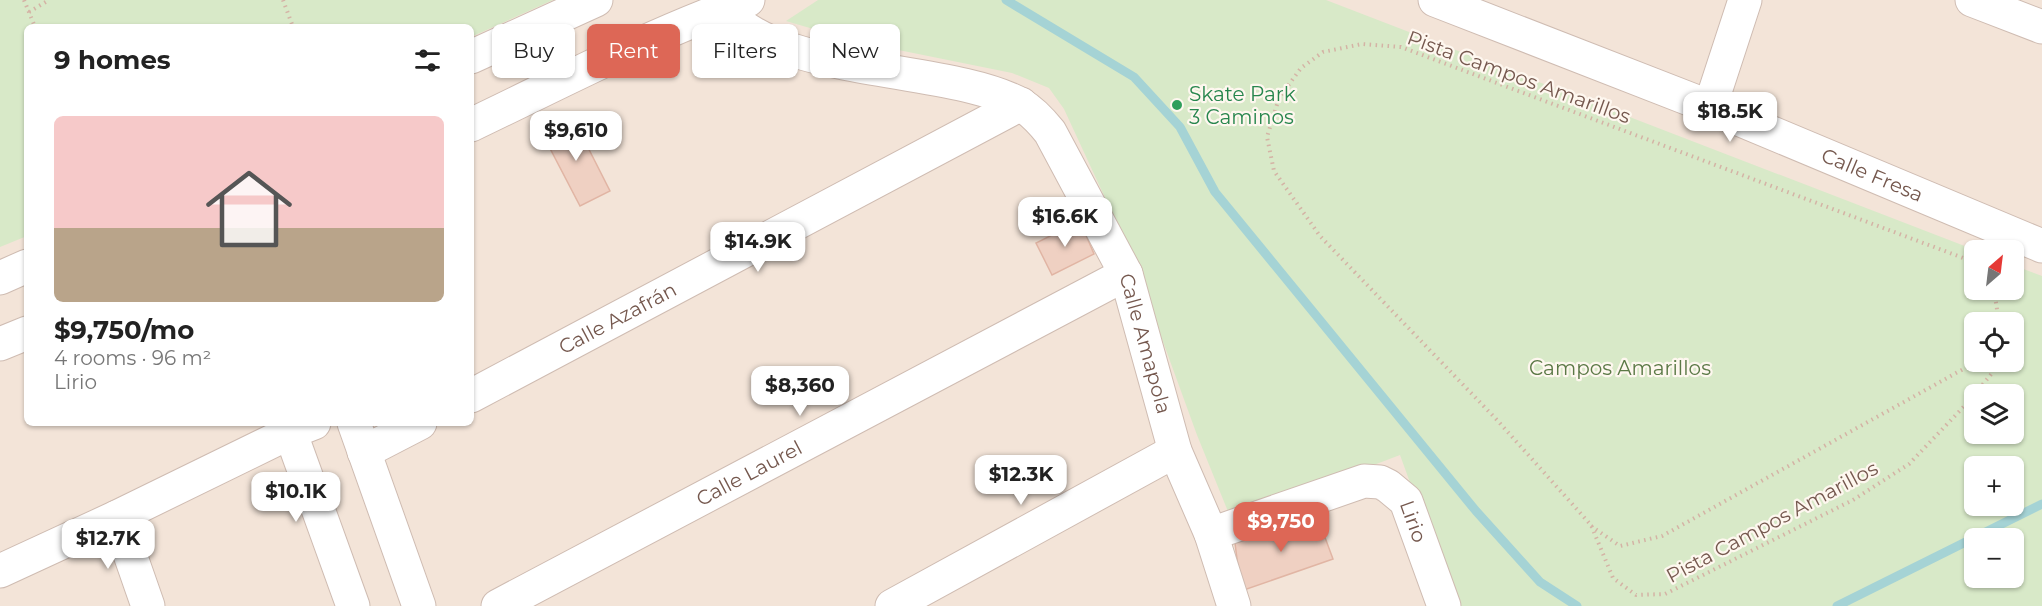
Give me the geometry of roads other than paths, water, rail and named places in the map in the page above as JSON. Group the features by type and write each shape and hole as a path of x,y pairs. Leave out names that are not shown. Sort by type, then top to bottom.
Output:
{"street":[{"path":"474,56 596,0"},
{"name":"Calle Fresa","path":"1435,0 1710,107 2042,246"},
{"path":"1710,107 1745,0"},
{"path":"1972,0 2029,15"},
{"path":"474,124 730,3"},
{"name":"Calle Amapola","path":"730,3 738,24 777,44 830,61 938,79 991,93 1021,104 1050,132 1126,274 1175,451 1211,534 1234,606"},
{"name":"Calle Azafrán","path":"474,394 1021,104"},
{"path":"0,278 24,267"},
{"name":"Calle Laurel","path":"498,606 1126,274"},
{"path":"0,344 24,334"},
{"path":"0,572 117,517 297,426 353,606"},
{"path":"408,426 359,438 419,606"},
{"path":"892,606 1175,451"},
{"name":"Lirio","path":"1211,534 1364,481 1380,482 1406,501 1444,606"},
{"path":"117,517 148,606"}],"waterway":[{"path":"1006,0 1134,77 1180,127 1215,192 1476,511 1540,582 1577,606"},
{"path":"1837,606 2042,504"}],"place":[{"name":"Skate Park 3 Caminos","path":"1177,105"}],"park label":[{"name":"Campos Amarillos","path":"1620,368"}]}
